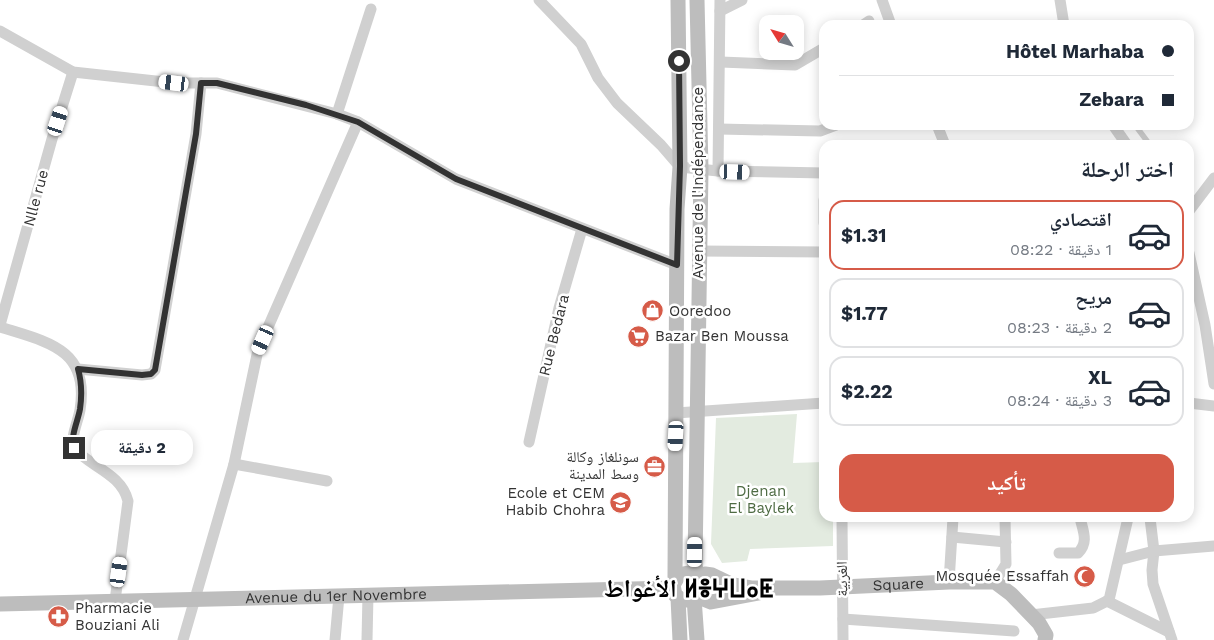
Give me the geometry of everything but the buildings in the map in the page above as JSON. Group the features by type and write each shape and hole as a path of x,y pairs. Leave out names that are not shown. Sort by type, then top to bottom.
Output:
{"main road":[{"name":"Avenue de l'Indépendance","path":"678,0 680,166 676,413 683,592 680,640"},
{"name":"Avenue de l'Indépendance","path":"683,592 700,586 696,578 698,440 696,411 701,169 697,0"},
{"path":"697,640 683,592 688,573 696,578 709,574 738,586 782,587"},
{"path":"995,582 1011,594 1031,615 1042,629 1045,640"},
{"name":"Square","path":"782,587 995,582"},
{"path":"683,592 706,602 720,602 782,587"},
{"name":"Avenue du 1er Novembre","path":"0,604 568,590 683,592"}],"street":[{"path":"539,0 581,44 598,78 617,103 680,166 718,171 819,173"},
{"path":"718,171 721,62 720,5 742,0"},
{"path":"882,0 889,20"},
{"path":"1060,0 1063,20"},
{"path":"337,114 371,9"},
{"path":"0,31 73,72 174,83 217,83 337,114 358,122 456,179 677,265"},
{"path":"721,62 795,65 819,51"},
{"name":"Nlle rue","path":"0,326 52,139 73,72"},
{"path":"78,369 142,375 151,374 155,370 196,134 201,83"},
{"path":"183,640 215,535 234,464 258,350 358,122"},
{"path":"719,129 823,130"},
{"path":"1194,204 1214,178"},
{"name":"Rue Bedara","path":"529,442 560,308 582,229"},
{"path":"699,251 819,252"},
{"path":"1194,270 1210,325 1214,384"},
{"path":"0,326 45,342 71,357 78,369 82,384 72,445 76,451 111,476 122,488 128,501 115,601"},
{"path":"676,413 819,403"},
{"path":"1194,404 1214,406"},
{"path":"234,464 327,481"},
{"name":"الغربية","path":"842,522 842,640"},
{"path":"949,582 953,522"},
{"path":"995,582 1006,564 1005,522"},
{"path":"1059,553 1078,553 1082,549 1085,544 1081,522"},
{"path":"1031,615 1092,608 1107,602 1113,589 1127,522"},
{"path":"1150,522 1154,551 1153,584 1170,636"},
{"path":"952,537 1006,542"},
{"path":"1118,560 1154,551 1214,546"},
{"path":"367,640 368,595"},
{"path":"335,640 339,596"},
{"path":"1107,602 1170,636"},
{"path":"843,619 1014,631"}],"green space":[{"name":"Djenan El Baylek","path":"797,414 793,463 819,462 819,522 833,522 833,546 750,549 747,561 722,563 711,544 716,418"}],"place":[{"name":"Ooredoo","path":"653,311"},
{"name":"Bazar Ben Moussa","path":"639,336"},
{"name":"سونلغاز وكالة وسط المدينة","path":"655,466"},
{"name":"Ecole et CEM Habib Chohra","path":"621,502"},
{"name":"Mosquée Essaffah","path":"1085,576"},
{"name":"Pharmacie Bouziani Ali","path":"59,617"}],"district":[{"name":"الأغواط ⵍⴻⵖⵡⴰⵟ","path":"689,588"}],"route":[{"path":"74,448 72,445 80,409 82,384 78,369 142,375 151,374 157,365 196,134 201,83 217,83 258,93 306,105 358,122 456,179 677,265 678,181 680,166 679,61"}]}
